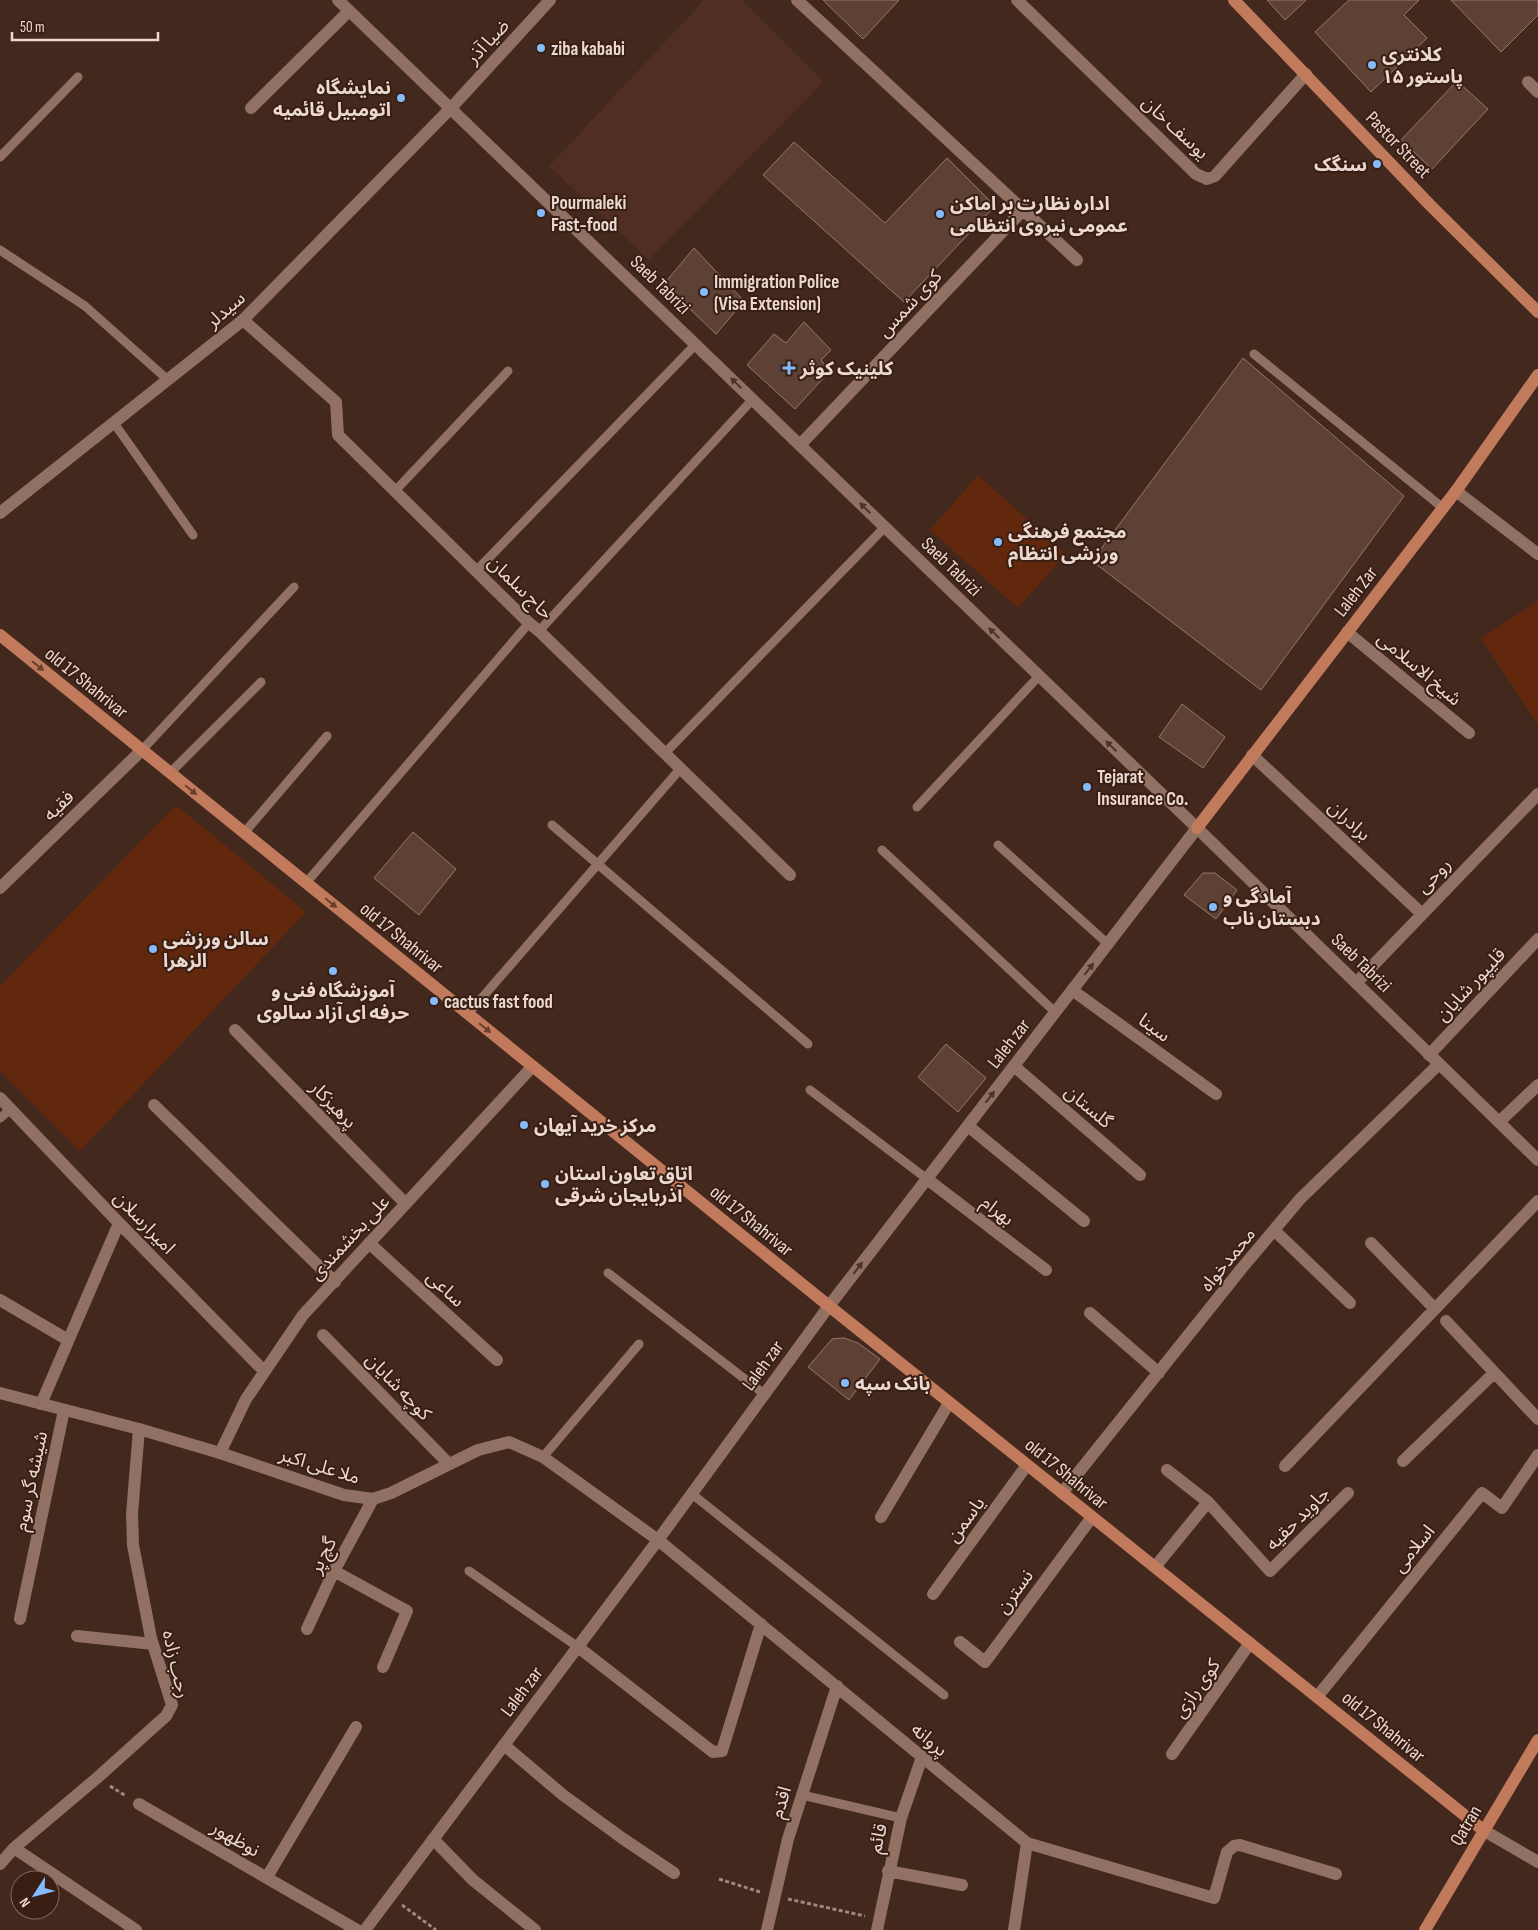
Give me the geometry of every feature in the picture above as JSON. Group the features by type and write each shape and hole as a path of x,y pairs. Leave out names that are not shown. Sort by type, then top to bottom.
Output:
{"main road":[{"name":"Pastor Street","path":"1234,0 1430,205 1538,312"},
{"name":"Laleh Zar","path":"1197,828 1456,491 1538,374"},
{"name":"old 17 Shahrivar","path":"0,635 532,1067 1483,1830"},
{"name":"Qatran","path":"1425,1930 1538,1740"}],"street":[{"name":"Saeb Tabrizi","path":"338,0 1197,828 1538,1160"},
{"name":"ضیا آذر","path":"451,108 550,0"},
{"path":"797,0 1077,260"},
{"name":"یوسف خان","path":"1017,0 1196,174 1207,179 1215,176 1306,74"},
{"path":"251,108 350,11"},
{"path":"1528,82 1538,92"},
{"name":"سیدلر","path":"0,513 243,320 451,108"},
{"name":"کوی شمس","path":"800,445 1024,209"},
{"name":"حاج سلمان","path":"243,320 336,402 338,435 790,875"},
{"path":"1456,491 1538,554"},
{"name":"شیخ الاسلامی","path":"1347,632 1469,733"},
{"name":"فقیه","path":"0,888 142,750"},
{"name":"برادران","path":"1252,755 1421,914"},
{"name":"روحی","path":"1356,982 1538,794"},
{"name":"Laleh zar","path":"365,1930 658,1540 829,1306 1197,828"},
{"name":"قلیپور شایان","path":"1429,1055 1538,939"},
{"name":"سینا","path":"1072,990 1216,1094"},
{"name":"پرهیزکار","path":"236,1030 406,1204"},
{"name":"محمدخواه","path":"1062,1493 1300,1199 1438,1064"},
{"name":"گلستان","path":"1014,1066 1140,1174"},
{"name":"علی بخشمندی","path":"220,1453 246,1399 303,1315 532,1067"},
{"path":"1499,1122 1538,1085"},
{"name":"امیرارسلان","path":"0,1098 264,1371"},
{"path":"154,1105 335,1282"},
{"path":"968,1126 1084,1221"},
{"name":"بهرام","path":"927,1179 1046,1270"},
{"path":"1285,1466 1538,1202"},
{"path":"41,1404 119,1223"},
{"path":"1274,1230 1350,1304"},
{"name":"ساعی","path":"369,1243 497,1360"},
{"path":"1371,1243 1435,1309"},
{"path":"0,1300 68,1340"},
{"path":"1090,1313 1159,1373"},
{"path":"1446,1321 1538,1419"},
{"name":"کوچه شایان","path":"323,1335 449,1464"},
{"path":"1403,1461 1494,1372"},
{"name":"ملا علی اکبر","path":"1,1396 140,1429 220,1453 344,1495 372,1499 391,1493 478,1450 509,1442 543,1457 658,1540"},
{"path":"881,1517 950,1403"},
{"name":"شیشه گر سوم","path":"20,1619 64,1410"},
{"name":"رجب زاده","path":"0,1864 14,1848 97,1778 166,1716 172,1705 153,1644 133,1545 132,1514 140,1429"},
{"name":"اسلامی","path":"1317,1697 1482,1493 1502,1508 1538,1456"},
{"name":"یاسمن","path":"933,1594 1027,1465"},
{"path":"1155,1567 1208,1502 1167,1470"},
{"name":"جاوید حقیه","path":"1208,1502 1270,1571 1348,1493"},
{"name":"گچ پر","path":"307,1629 334,1571 372,1499"},
{"name":"نسترن","path":"960,1642 985,1662 1092,1517"},
{"name":"پروانه","path":"658,1540 1027,1843 1214,1898 1227,1852 1234,1846 1240,1845 1336,1874"},
{"path":"334,1571 407,1611 383,1667"},
{"path":"578,1647 713,1752 718,1753 722,1751 760,1624"},
{"path":"77,1636 153,1644"},
{"name":"کوی رازی","path":"1172,1754 1250,1643"},
{"name":"اقدم","path":"767,1930 774,1896 802,1796 837,1686"},
{"path":"266,1877 356,1727"},
{"path":"504,1745 570,1800 674,1873"},
{"name":"قائم","path":"877,1924 901,1818 922,1757"},
{"name":"نوظهور","path":"139,1804 357,1930"},
{"path":"1483,1830 1538,1862"},
{"path":"434,1839 473,1880 531,1929"},
{"path":"1014,1930 1027,1843"},
{"path":"14,1848 136,1930"},
{"path":"888,1871 962,1885"}],"lane":[{"path":"0,157 78,77"},
{"path":"0,250 85,306 168,380"},
{"path":"477,570 696,344"},
{"path":"1254,354 1443,508"},
{"path":"395,490 508,371"},
{"path":"306,883 534,627 753,399"},
{"path":"114,423 192,535"},
{"path":"665,753 884,527"},
{"path":"142,750 294,587"},
{"path":"917,807 1039,676"},
{"path":"170,773 261,682"},
{"path":"244,833 327,736"},
{"path":"468,1014 681,768"},
{"path":"552,825 808,1044"},
{"path":"998,845 1108,944"},
{"path":"882,850 1055,1012"},
{"path":"810,1090 927,1179"},
{"path":"0,1118 10,1109"},
{"path":"608,1273 764,1394"},
{"path":"543,1457 639,1344"},
{"path":"692,1494 944,1695"},
{"path":"469,1572 578,1647"},
{"path":"802,1796 901,1818"}],"path":[{"path":"97,1778 139,1804"},
{"path":"719,1879 877,1924"},
{"path":"390,1896 436,1930"}],"shaded area":[{"path":"704,0 743,0 824,81 649,260 549,166"},
{"name":"مجتمع فرهنگی ورزشی انتظام","path":"978,475 1066,554 1018,608 930,530"},
{"path":"1538,601 1538,725 1481,638"},
{"name":"سالن ورزشی الزهرا","path":"176,805 306,912 80,1151 0,1071 0,986"}],"building":[{"path":"823,0 899,0 863,39"},
{"path":"1267,0 1306,0 1285,20"},
{"name":"کلانتری ۱۵ پاستور","path":"1349,0 1419,0 1404,15 1427,38 1371,92 1315,32"},
{"path":"1451,0 1538,0 1538,15 1501,52"},
{"path":"1457,81 1488,109 1432,169 1401,140"},
{"name":"اداره نظارت بر اماکن عمومی نیروی انتظامی","path":"794,142 885,223 947,158 995,206 904,302 763,175"},
{"name":"Immigration Police (Visa Extension)","path":"694,248 744,301 716,334 664,284"},
{"name":"کلینیک کوثر","path":"804,322 831,350 821,360 830,371 795,409 747,365 774,334 786,343"},
{"path":"1243,358 1404,496 1261,690 1092,561"},
{"path":"1182,704 1225,737 1203,768 1159,737"},
{"path":"413,832 456,869 419,915 374,878"},
{"name":"آمادگی و دبستان ناب","path":"1203,873 1215,873 1237,890 1216,919 1184,895"},
{"path":"946,1044 986,1078 958,1112 918,1077"},
{"name":"بانک سپه","path":"844,1338 858,1343 880,1359 849,1400 808,1367 832,1339"}],"place":[{"name":"ziba kababi","path":"541,48"},
{"name":"کلانتری ۱۵ پاستور","path":"1372,65"},
{"name":"نمایشگاه اتومبیل قائمیه","path":"401,98"},
{"name":"سنگک","path":"1377,164"},
{"name":"Pourmaleki Fast-food","path":"541,213"},
{"name":"اداره نظارت بر اماکن عمومی نیروی انتظامی","path":"940,214"},
{"name":"Immigration Police (Visa Extension)","path":"704,292"},
{"name":"کلینیک کوثر","path":"789,368"},
{"name":"مجتمع فرهنگی ورزشی انتظام","path":"998,542"},
{"name":"Tejarat Insurance Co.","path":"1087,787"},
{"name":"آمادگی و دبستان ناب","path":"1213,907"},
{"name":"سالن ورزشی الزهرا","path":"153,949"},
{"name":"آموزشگاه فنی و حرفه ای آزاد سالوی","path":"333,971"},
{"name":"cactus fast food","path":"434,1001"},
{"name":"مرکز خرید آیهان","path":"524,1125"},
{"name":"اتاق تعاون استان آذربایجان شرقی","path":"545,1184"},
{"name":"بانک سپه","path":"845,1383"}]}
